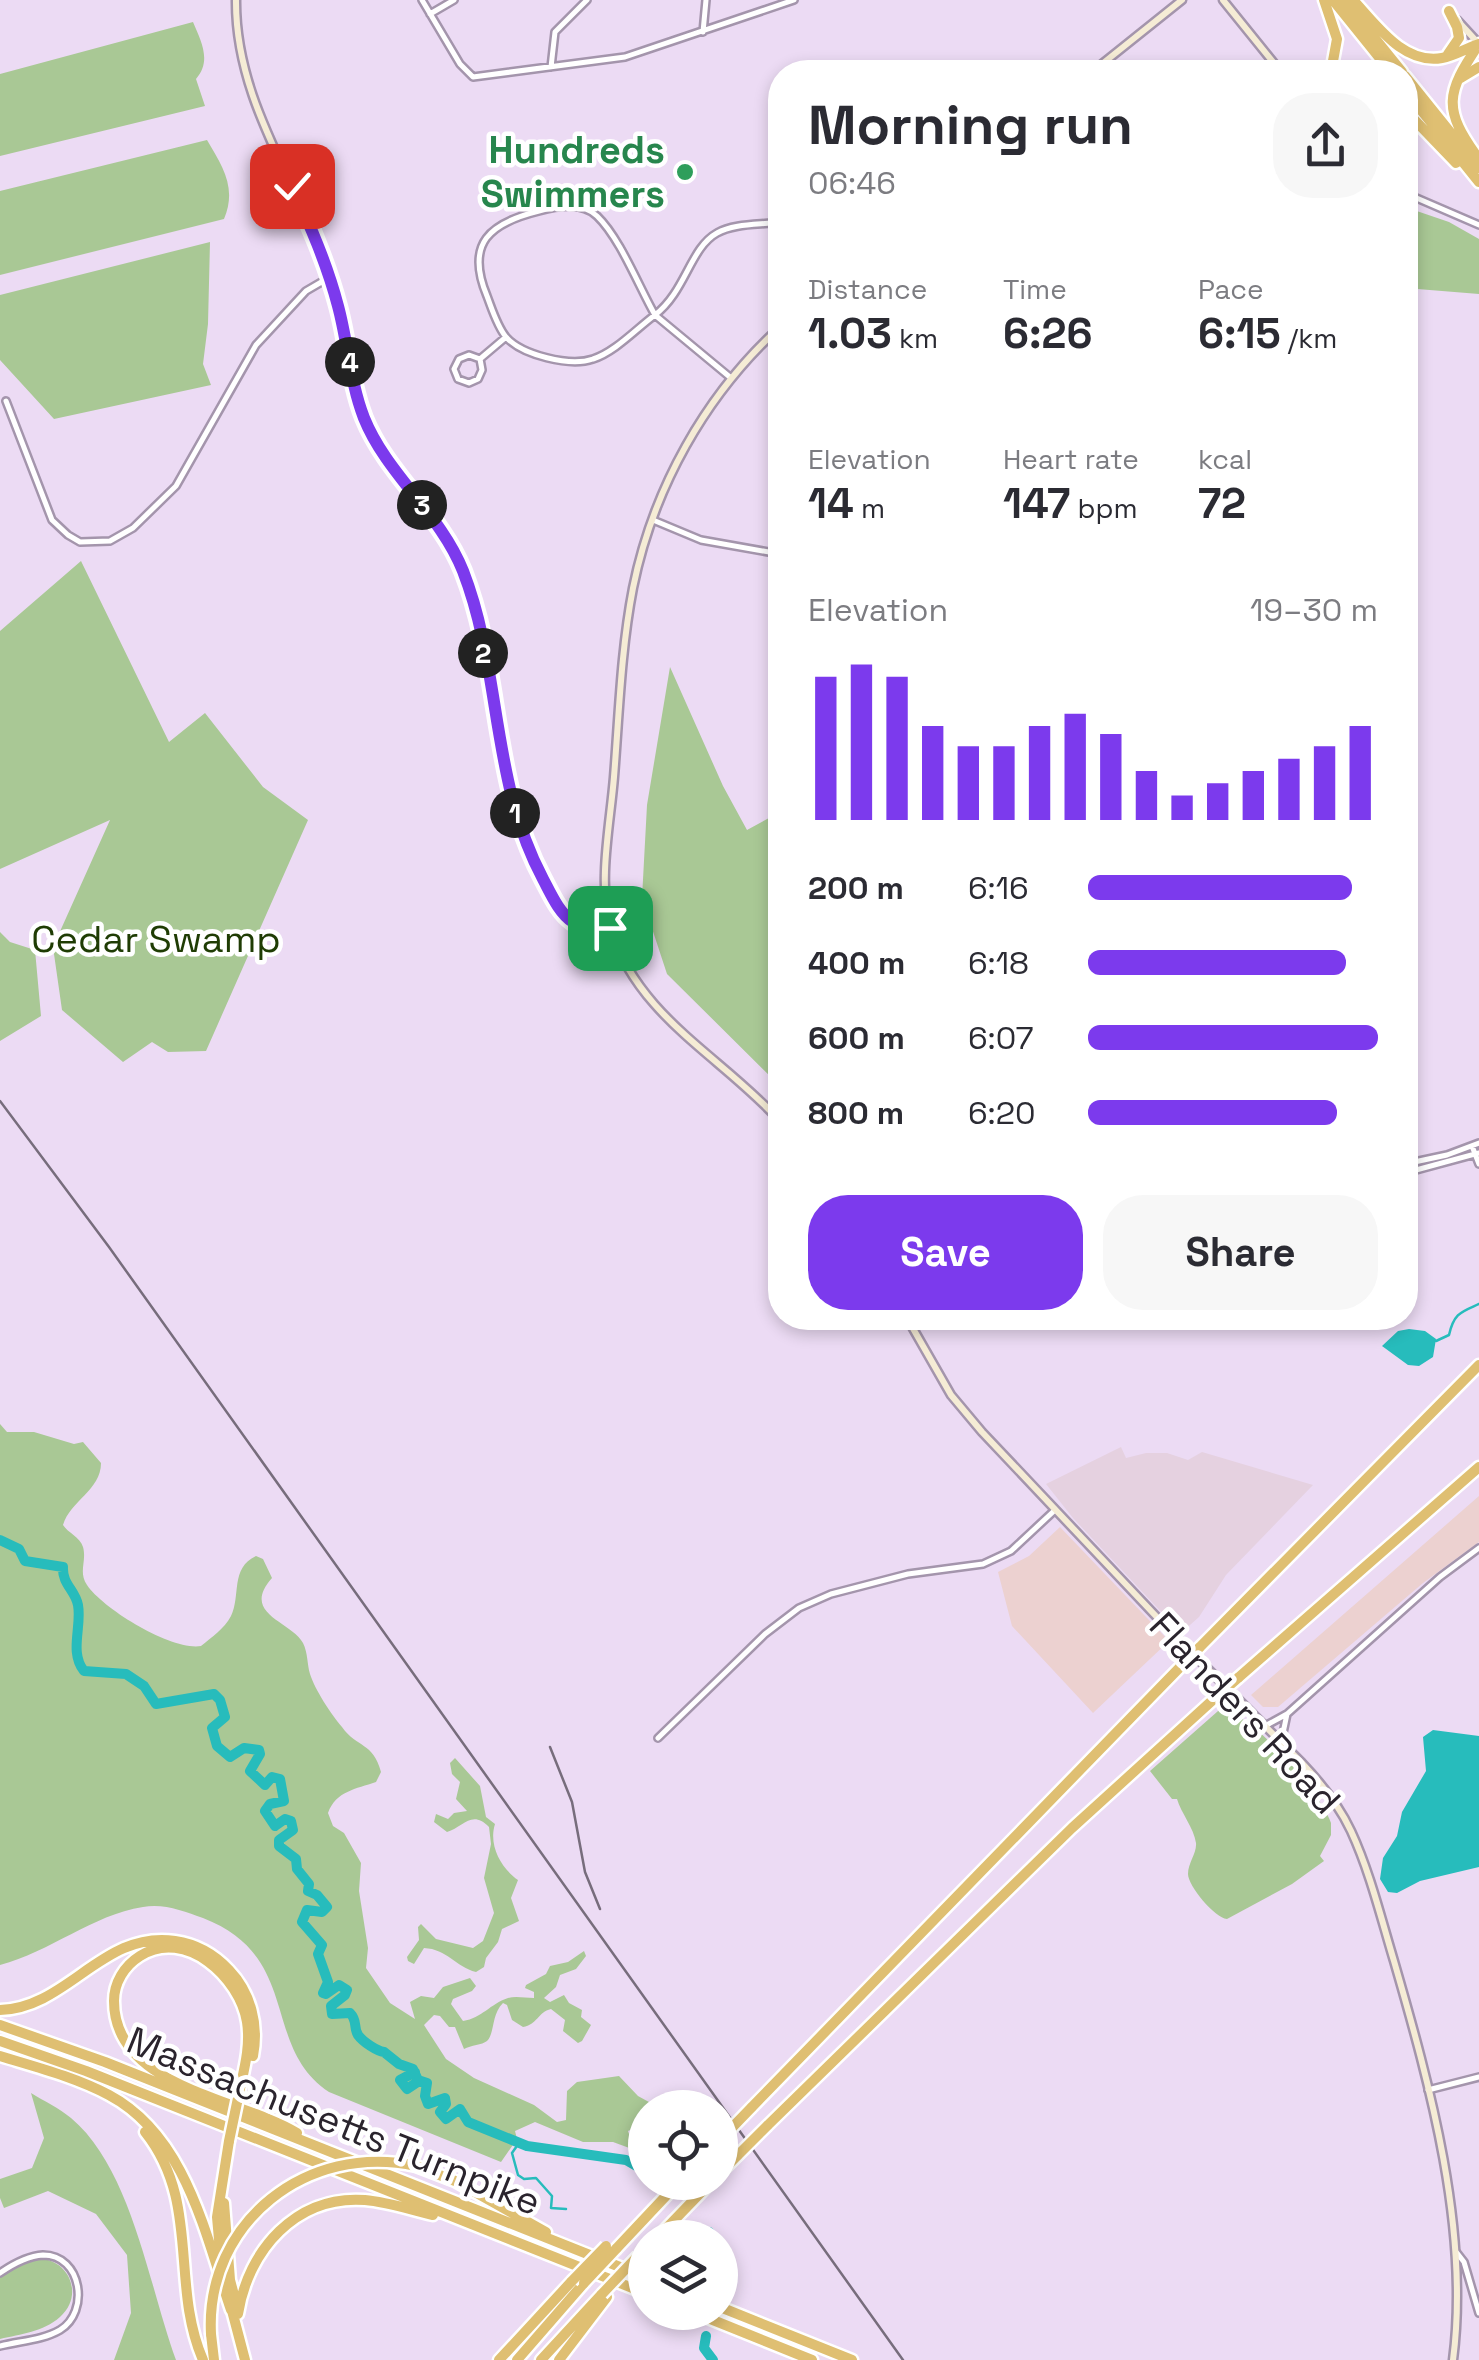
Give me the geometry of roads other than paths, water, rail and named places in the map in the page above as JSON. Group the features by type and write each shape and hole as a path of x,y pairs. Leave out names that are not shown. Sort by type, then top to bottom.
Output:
{"highway":[{"path":"1324,0 1337,39 1333,60"},
{"path":"1333,0 1381,60"},
{"path":"1344,0 1393,60"},
{"path":"1353,0 1398,46 1415,55 1442,58 1479,44 1457,74 1454,112 1465,139 1479,158"},
{"path":"1442,58 1458,38 1449,11"},
{"path":"1455,83 1479,68"},
{"path":"1418,92 1479,168"},
{"path":"1418,107 1479,185"},
{"path":"1418,123 1479,185"},
{"path":"738,2121 1479,1364"},
{"path":"738,2155 1084,1817 1479,1467"},
{"path":"0,2010 43,2001 124,1947 163,1940 192,1946 226,1967 252,2010 256,2039 240,2100"},
{"path":"235,2312 224,2221 226,2188 232,2142 240,2100 248,2034 244,2008 230,1982 209,1962 188,1952 158,1949 138,1958 120,1977 114,2000 122,2035 138,2058 165,2078 286,2126 323,2148"},
{"name":"Massachusetts Turnpike","path":"0,2025 96,2058 628,2271"},
{"name":"Massachusetts Turnpike","path":"0,2041 628,2286"},
{"path":"0,2056 114,2098 163,2143 186,2183 249,2360"},
{"path":"62,2077 103,2096 126,2112 152,2140 166,2163 180,2207 190,2318 202,2360"},
{"path":"214,2360 212,2301 225,2257 246,2222 274,2194 308,2174 344,2164 382,2162 416,2166 464,2186 581,2252"},
{"path":"235,2312 262,2249 281,2228 312,2209 332,2202 368,2200 471,2225"},
{"path":"499,2360 572,2281 662,2200"},
{"path":"674,2220 693,2200"},
{"path":"516,2360 611,2247"},
{"path":"541,2360 628,2269"},
{"path":"559,2360 605,2295"},
{"path":"738,2314 852,2360"},
{"path":"738,2330 812,2360"}],"main road":[{"path":"236,0 238,49 248,85 330,277 364,418 388,460 447,539 467,583 508,790 525,842 552,895 569,918 589,928 610,928"},
{"path":"1107,60 1182,0"},
{"path":"1226,0 1272,60"},
{"path":"1440,0 1479,44"},
{"path":"768,339 731,378 690,438 652,520 637,571 625,644 605,889 610,928 628,973 652,1006 768,1108"},
{"name":"Flanders Road","path":"914,1330 958,1404 1055,1510 1286,1746 1326,1791 1357,1846 1415,2031 1428,2090 1454,2251 1457,2302 1452,2360"}],"street":[{"path":"422,0 460,64 473,76 625,57 794,0"},
{"path":"430,14 454,0"},
{"path":"550,67 554,32 587,0"},
{"path":"702,32 706,0"},
{"path":"1418,199 1479,225"},
{"path":"731,378 655,315 605,225 591,211 561,206 521,215 498,225 478,254 480,280 506,337 526,350 573,362 584,361 604,354 655,315 676,296 700,249 713,235 726,229 768,224"},
{"path":"6,401 52,520 80,542 110,540 132,528 176,486 256,344 306,292 330,277"},
{"path":"480,359 506,337"},
{"path":"469,355 480,359 482,370 478,379 469,383 458,379 454,369 459,359 469,355"},
{"path":"652,520 701,540 768,552"},
{"path":"1418,1161 1476,1145 1479,1164"},
{"path":"1418,1170 1477,1154"},
{"path":"658,1738 764,1634 799,1608 830,1594 908,1574 984,1564 1011,1551 1055,1510"},
{"path":"1265,1726 1287,1714 1406,1606 1479,1548"},
{"path":"1286,1746 1283,1733 1287,1714"},
{"path":"1428,2090 1479,2077"},
{"path":"1454,2251 1464,2262 1479,2313"},
{"path":"0,2273 22,2260 42,2255 52,2257 74,2273 78,2287 78,2305 72,2320 58,2331 0,2346"}],"waterway":[{"path":"1436,1341 1449,1335 1459,1314 1479,1304"},
{"path":"0,1540 19,1549 25,1561 63,1567 64,1578 78,1605 77,1656 84,1671 126,1674 144,1686 156,1704 214,1694 225,1717 212,1728 217,1746 230,1757 244,1748 259,1750 250,1771 265,1785 272,1777 280,1779 284,1801 270,1804 265,1811 275,1826 285,1819 291,1821 293,1830 279,1840 279,1846 296,1859 297,1869 309,1884 308,1891 327,1907 322,1912 307,1910 302,1922 322,1945 318,1954 328,1982 323,1993 339,1985 347,1990 331,2006 332,2014 350,2013 363,2040 413,2069 418,2080 427,2083 428,2104 445,2098 440,2112 446,2119 460,2109 468,2122 527,2146 628,2161"},
{"path":"415,2072 400,2080 407,2089 419,2081"},
{"path":"519,2143 512,2153 518,2175 536,2178 552,2196 551,2208 566,2209"},
{"path":"706,2336 704,2348 713,2360"}],"railway":[{"path":"0,1101 109,1247 903,2360"},
{"path":"550,1747 572,1802 585,1872 600,1909"}],"place":[{"name":"Hundreds Swimmers","path":"685,172"}],"park label":[{"name":"Cedar Swamp","path":"156,939"}]}
